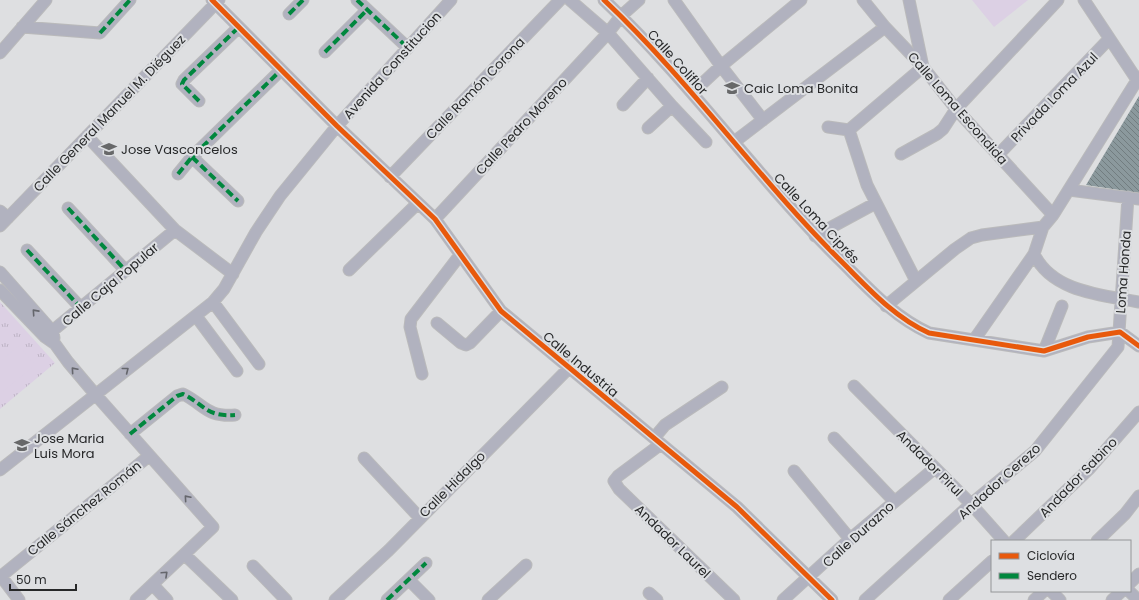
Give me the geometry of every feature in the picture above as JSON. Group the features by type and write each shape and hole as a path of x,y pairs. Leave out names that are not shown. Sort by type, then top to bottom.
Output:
{"street":[{"path":"0,53 46,0"},
{"path":"22,28 100,33 130,0"},
{"path":"289,14 302,0"},
{"path":"357,0 408,48"},
{"name":"Avenida Constitucion","path":"0,470 213,302 233,274 256,232 280,196 337,126 451,0"},
{"name":"Calle Ramón Corona","path":"390,177 560,0"},
{"path":"570,0 608,33 672,106 706,142"},
{"name":"Calle Coliflor","path":"604,0 622,16 734,142"},
{"name":"Calle Pedro Moreno","path":"435,219 608,33 622,16 639,0"},
{"path":"674,0 721,66 763,120"},
{"path":"692,93 721,66 801,0"},
{"name":"Calle Loma Escondida","path":"863,0 885,27 923,67 956,109 1053,215"},
{"path":"828,127 849,130 923,67 909,0"},
{"path":"901,154 937,134 943,129 956,109 1058,0"},
{"path":"974,340 1034,254 1043,227 1053,215 1138,80 1084,0"},
{"name":"Calle Industria","path":"215,1 337,126 435,219 501,311 737,507 832,600"},
{"name":"Calle General Manuel M. Diéguez","path":"3,218 87,136 215,1"},
{"path":"326,52 367,10"},
{"path":"199,101 182,84 184,80 239,27"},
{"path":"734,142 885,27"},
{"name":"Privada Loma Azul","path":"998,155 1109,39"},
{"path":"178,174 192,157 281,70"},
{"path":"623,105 648,78"},
{"path":"648,128 672,106"},
{"path":"849,130 867,185 916,281"},
{"path":"87,136 175,230 233,274"},
{"name":"Calle Loma Ciprés","path":"734,142 816,236 886,306 913,326 929,333 1044,351"},
{"path":"192,157 238,201"},
{"path":"1069,190 1134,198"},
{"name":"Loma Honda","path":"1118,347 1120,332 1120,299 1134,198"},
{"path":"349,270 418,203"},
{"path":"816,236 876,203"},
{"path":"68,208 126,271"},
{"path":"886,306 955,248 971,238 982,235 1043,227"},
{"name":"Calle Caja Popular","path":"49,334 175,230"},
{"path":"27,250 81,308"},
{"path":"1034,254 1039,265 1047,273 1070,287 1139,302"},
{"path":"422,374 410,327 411,319 460,255"},
{"path":"0,272 49,334 68,362 212,527 185,555 136,600"},
{"path":"0,290 49,334"},
{"path":"213,302 259,364"},
{"path":"1044,351 1062,306"},
{"path":"437,323 461,343 466,344 470,343 501,311"},
{"path":"196,316 237,371"},
{"path":"1044,351 1088,337 1120,332 1139,346"},
{"name":"Andador Cerezo","path":"864,600 972,504 1035,451 1118,347"},
{"name":"Calle Hidalgo","path":"335,600 389,550 419,517 569,368"},
{"name":"Andador Pirul","path":"854,386 972,504 1003,540"},
{"path":"657,441 665,425 722,387"},
{"path":"130,434 177,396 182,394 206,411 218,415 235,415"},
{"name":"Andador Sabino","path":"1015,540 1090,468 1139,412"},
{"path":"834,438 894,502"},
{"name":"Andador Laurel","path":"657,441 614,481 619,489 734,600"},
{"name":"Calle Sánchez Román","path":"0,576 149,456"},
{"path":"364,458 419,517"},
{"name":"Calle Durazno","path":"783,600 809,578 850,539 935,468"},
{"path":"794,471 850,539"},
{"path":"1097,540 1124,514 1139,496"},
{"path":"185,555 232,600"},
{"path":"949,600 991,562"},
{"path":"387,600 426,563"},
{"path":"488,600 526,565"},
{"path":"253,566 286,600"},
{"path":"1131,582 1139,574"},
{"path":"0,576 19,600"},
{"path":"409,580 429,600"},
{"path":"153,585 167,600"},
{"path":"1034,600 1043,592"},
{"path":"1052,592 1060,600"},
{"path":"1112,600 1121,592"},
{"path":"1130,592 1138,600"}],"green space":[{"path":"972,0 1028,0 994,27"},
{"path":"0,302 55,363 0,409"},
{"path":"19,346 35,365 0,394 0,361"}],"building":[{"path":"1139,96 1139,193 1086,185"}],"marked path":[{"path":"100,33 130,0"},
{"path":"289,14 303,0"},
{"path":"357,0 408,48"},
{"path":"325,52 367,10"},
{"path":"199,101 182,84 184,80 239,27"},
{"path":"178,174 192,157 281,70"},
{"path":"192,157 238,201"},
{"path":"68,208 126,271"},
{"path":"27,250 81,308"},
{"path":"130,434 177,396 183,394 212,412 225,415 235,415"},
{"path":"387,600 426,563"}],"cycle path":[{"path":"212,0 337,126 435,219 501,311 737,507 832,600"},
{"path":"604,0 636,31 666,64 812,231 872,292 904,319 929,333 1044,351 1088,337 1120,332 1139,346"}],"place":[{"name":"Caic Loma Bonita","path":"732,88"},
{"name":"Jose Vasconcelos","path":"109,149"},
{"name":"Jose Maria Luis Mora","path":"22,445"}]}
